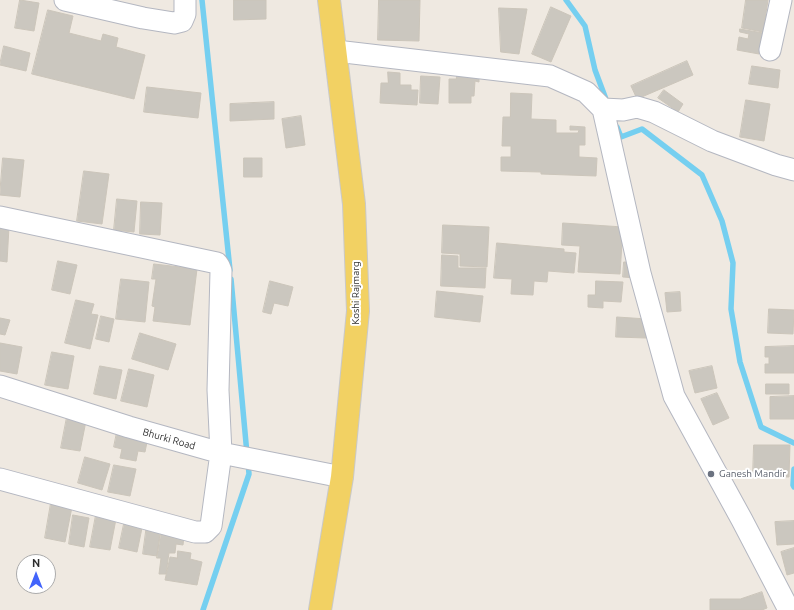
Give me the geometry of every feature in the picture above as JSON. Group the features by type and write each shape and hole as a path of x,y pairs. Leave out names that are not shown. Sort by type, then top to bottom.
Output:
{"main road":[{"name":"Koshi Rajmarg","path":"320,610 342,477 358,311 354,204 329,0"}],"street":[{"path":"65,0 143,18 174,23 182,21 185,14 185,0"},
{"path":"770,50 781,0"},
{"path":"336,51 550,76 586,92 611,109 637,107 654,112 712,141 776,165 794,170"},
{"path":"611,109 640,274 674,396 789,610"},
{"path":"0,217 217,263 221,271 218,390 227,455 211,526 205,532 195,532 0,479"},
{"name":"Bhurki Road","path":"0,386 128,427 227,455 260,460 342,477"}],"building":[{"path":"20,0 39,3 34,31 15,28"},
{"path":"234,0 266,0 266,19 234,20"},
{"path":"379,0 420,0 419,41 378,40"},
{"path":"746,0 768,0 763,32 742,28"},
{"path":"551,7 571,16 551,62 532,54"},
{"path":"499,8 527,9 519,54 501,52"},
{"path":"48,10 73,16 69,33 101,41 103,34 118,38 116,47 145,55 134,99 32,74"},
{"path":"740,29 763,33 759,54 737,50 739,37 748,39 749,34 740,32"},
{"path":"4,46 30,53 26,71 0,65"},
{"path":"687,61 693,75 637,99 631,86"},
{"path":"752,66 780,70 778,88 749,84"},
{"path":"388,72 400,73 400,85 411,85 411,90 418,90 417,105 380,103 381,83 388,83"},
{"path":"457,74 479,75 479,82 475,81 474,96 471,96 471,103 449,103 449,79 456,79"},
{"path":"421,76 440,77 438,104 420,103"},
{"path":"147,87 201,93 198,118 144,112"},
{"path":"664,90 683,104 678,112 658,98"},
{"path":"511,93 532,94 531,119 556,120 556,133 578,133 579,130 570,130 570,126 585,127 585,145 579,145 579,157 597,158 596,176 501,171 501,157 511,157 511,146 502,146 503,117 510,117"},
{"path":"746,100 770,104 764,141 740,137"},
{"path":"274,102 274,119 230,121 230,104"},
{"path":"301,116 305,145 286,148 282,119"},
{"path":"3,158 24,160 20,197 0,195"},
{"path":"244,158 262,158 262,177 244,177"},
{"path":"84,171 109,174 102,224 77,221"},
{"path":"117,199 137,201 134,232 114,230"},
{"path":"141,202 162,203 160,235 140,234"},
{"path":"563,223 623,227 620,274 578,272 580,246 562,245"},
{"path":"443,225 489,227 487,267 460,266 460,254 442,253"},
{"path":"0,227 9,227 7,262 0,261"},
{"path":"497,243 564,249 564,252 576,253 574,273 548,271 547,282 534,281 533,295 511,294 512,279 494,278"},
{"path":"442,255 458,256 458,268 486,268 485,288 441,286"},
{"path":"58,261 77,265 70,294 52,290"},
{"path":"624,262 637,262 636,278 623,277"},
{"path":"154,264 197,269 190,325 153,321 155,307 152,306 156,279 152,279"},
{"path":"121,279 149,282 145,322 116,319"},
{"path":"270,281 293,287 288,306 274,303 271,314 263,312"},
{"path":"596,281 623,282 621,302 603,301 603,308 588,307 588,295 595,295"},
{"path":"437,291 483,296 480,322 435,317"},
{"path":"680,292 681,311 667,312 665,293"},
{"path":"76,300 94,304 91,314 98,315 90,349 65,343"},
{"path":"769,309 794,310 793,334 768,333"},
{"path":"101,316 114,319 109,342 96,339"},
{"path":"617,317 647,319 646,338 616,337"},
{"path":"0,318 10,320 5,335 0,334"},
{"path":"140,333 176,344 168,370 132,359"},
{"path":"0,343 22,347 17,374 0,371"},
{"path":"794,346 794,373 765,373 765,364 769,364 769,357 765,357 765,347"},
{"path":"52,352 74,356 68,389 45,385"},
{"path":"100,366 122,370 116,399 94,394"},
{"path":"712,366 717,388 695,393 689,371"},
{"path":"129,369 154,375 147,407 121,401"},
{"path":"766,384 789,384 789,394 766,394"},
{"path":"717,393 729,418 713,425 701,399"},
{"path":"794,396 794,419 770,419 770,397"},
{"path":"67,417 86,421 80,451 61,448"},
{"path":"117,432 148,437 145,452 138,451 136,461 120,458 122,449 114,447"},
{"path":"754,445 790,445 789,477 753,476"},
{"path":"85,457 110,464 102,490 78,483"},
{"path":"114,465 136,469 130,496 108,492"},
{"path":"51,503 72,507 65,542 45,538"},
{"path":"73,515 89,518 84,547 69,544"},
{"path":"96,515 116,519 110,550 90,547"},
{"path":"794,521 794,544 777,545 775,522"},
{"path":"124,524 142,528 137,552 119,548"},
{"path":"147,524 161,526 157,556 143,554"},
{"path":"161,533 184,536 183,545 176,544 175,553 169,553 166,574 159,574 161,558 157,558"},
{"path":"794,548 794,573 787,575 781,552"},
{"path":"178,551 191,553 190,559 202,562 197,585 165,580 170,557 177,558"},
{"path":"762,592 767,608 762,610 710,610 710,599 740,599"}],"waterway":[{"path":"202,0 230,270"},
{"path":"566,0 585,26 595,70 607,102"},
{"path":"617,127 621,137 642,129 702,175 722,221 733,263 731,309 740,362 761,427 794,443"},
{"path":"231,279 247,454"},
{"path":"203,610 249,474 248,462"},
{"path":"794,469 794,487"}],"place":[{"name":"Ganesh Mandir","path":"711,474"}]}
